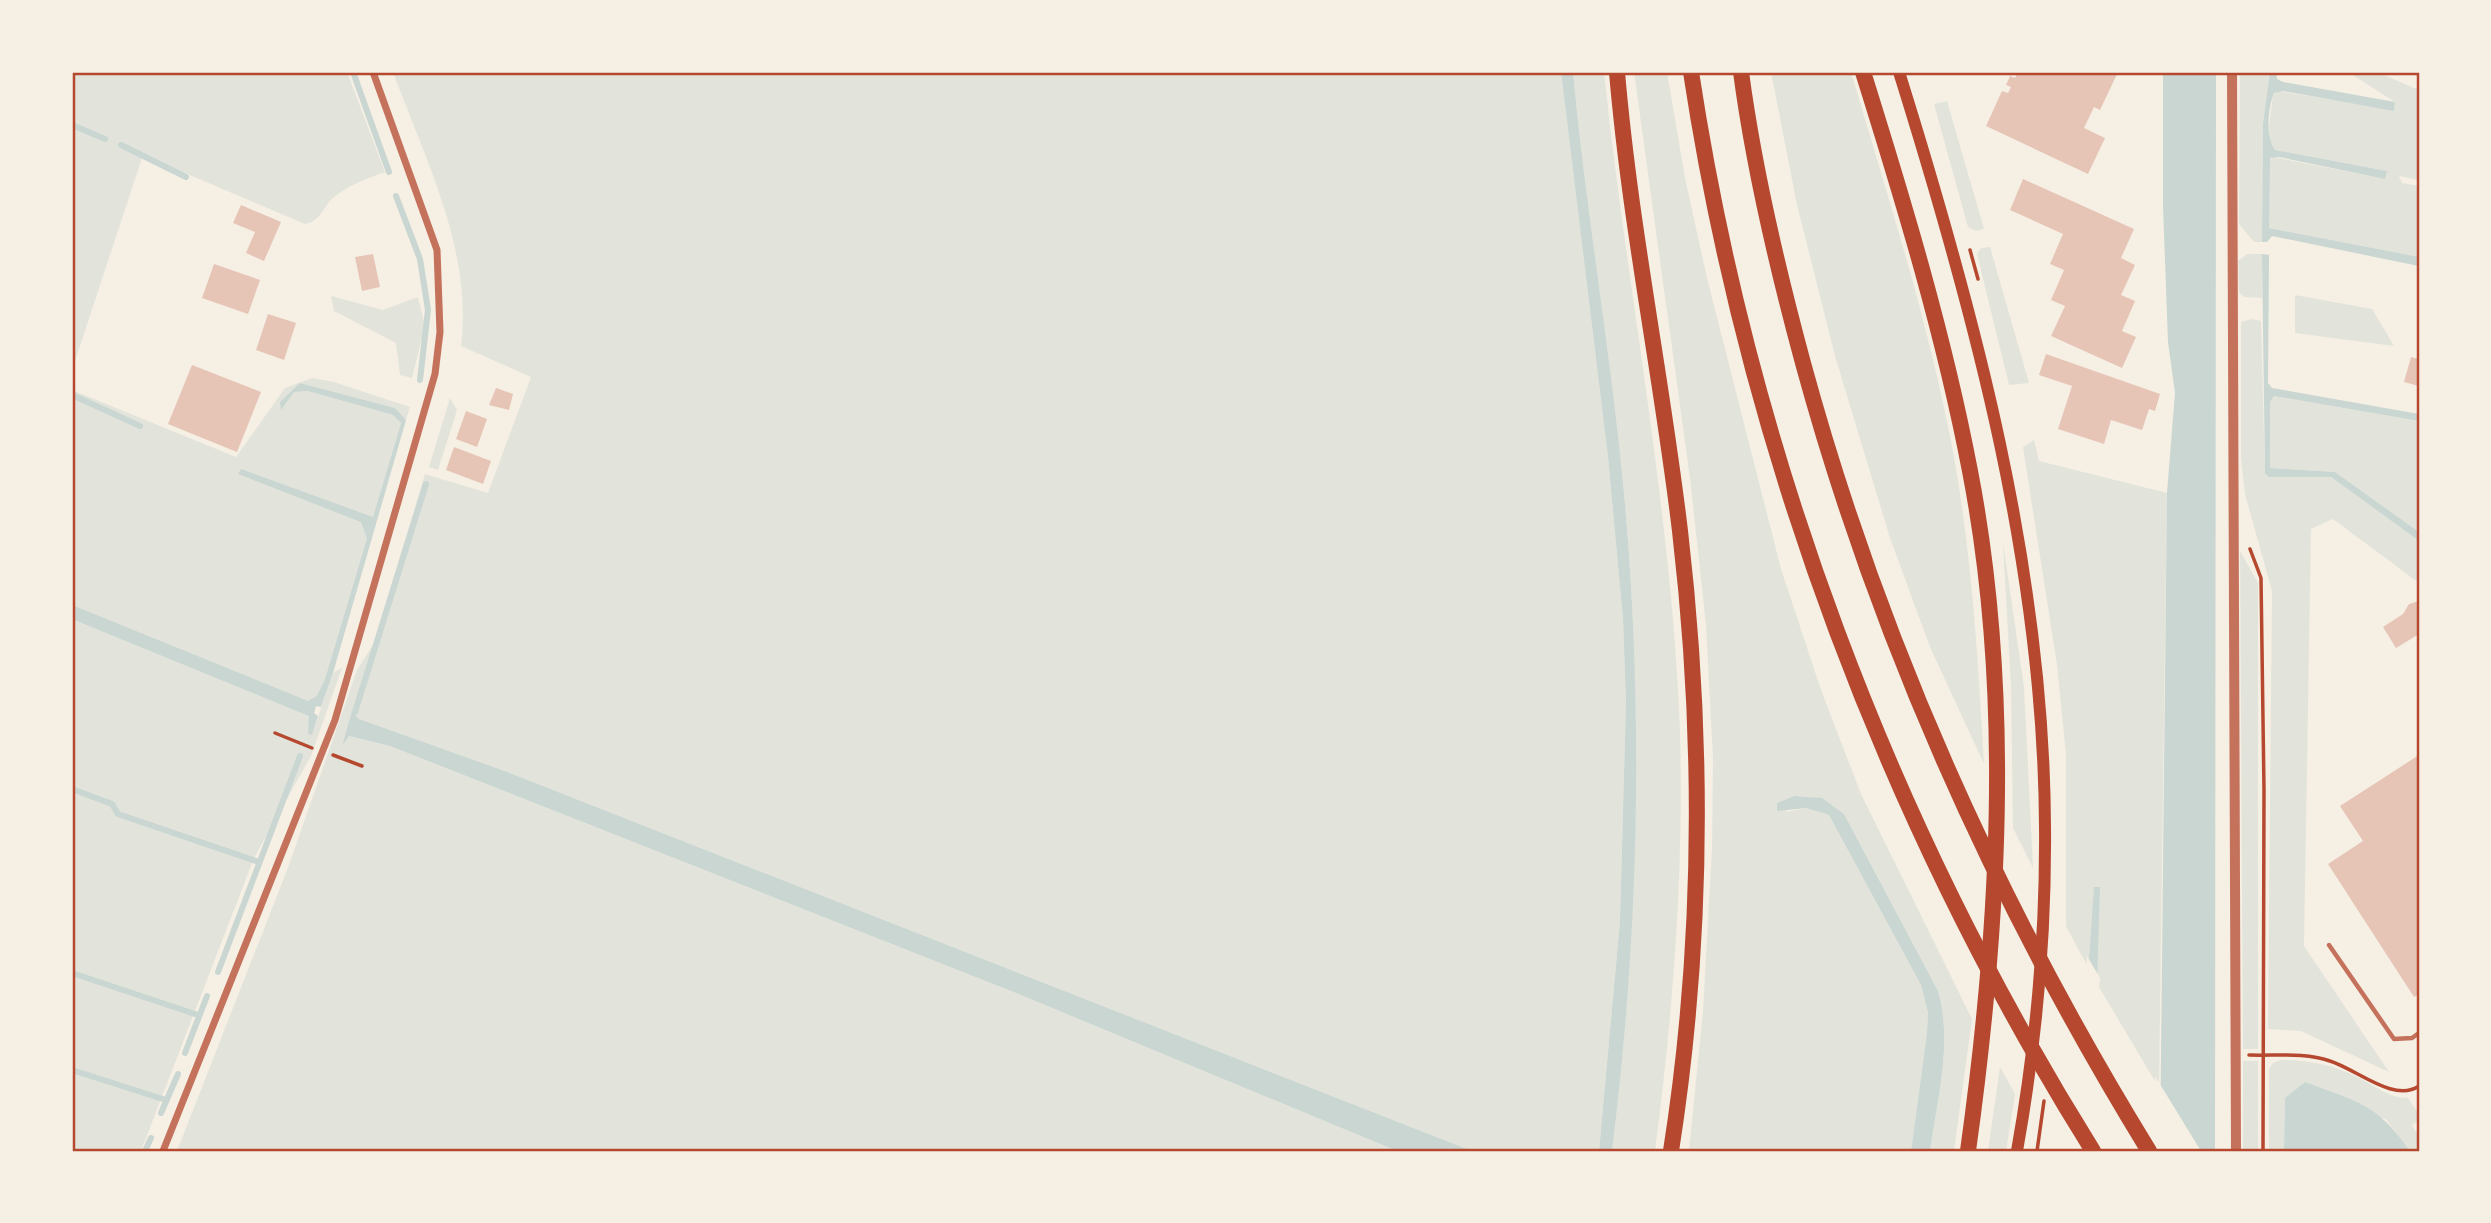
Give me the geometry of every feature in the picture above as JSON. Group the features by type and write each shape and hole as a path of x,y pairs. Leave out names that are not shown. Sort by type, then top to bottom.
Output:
{"highway":[{"path":"1617,72 1680,530 1691,652 1697,868 1671,1151"},
{"path":"1692,72 1717,208 1756,373 1816,571 1852,670 1916,822 1970,934 2051,1083 2093,1151"},
{"path":"1741,72 1746,114 1784,292 1841,491 1896,646 1955,788 2012,911 2076,1030 2149,1151"},
{"path":"1863,72 1940,335 1970,471 1986,589 1995,703 1996,807 1984,1018 1968,1151"}],"main road":[{"path":"1899,72 1957,262 1983,365 2020,560 2039,702 2046,828 2039,982 2029,1083 2017,1151"}],"street":[{"path":"163,1151 335,720 435,374 440,332 437,250 373,72"},
{"path":"2232,72 2236,1151"}],"lane":[{"path":"2329,944 2394,1039 2412,1038 2419,1033"}],"path":[{"path":"2232,521 2247,541 2261,578 2264,790 2263,1151"},
{"path":"275,733 302,743"},
{"path":"342,759 362,766"},
{"path":"2236,1055 2292,1055 2327,1060 2368,1077 2388,1090 2403,1093 2419,1086"}],"shaded area":[{"path":"72,72 347,72 385,172 345,189 333,198 321,214 305,224 143,155 72,370"},
{"path":"393,72 1561,72 1608,457 1623,619 1626,701 1620,921 1599,1151 1472,1151 502,770 359,719 352,711 342,746 349,736 390,746 1016,993 1397,1151 177,1151 289,865 357,670 373,645 425,474 488,493 531,377 461,346 463,311 453,240 432,172"},
{"path":"1561,72 1573,72 1619,440 1634,658 1636,823 1633,905 1612,1151 1599,1151 1620,921 1626,701 1623,619 1608,457"},
{"path":"1573,72 1604,72 1659,484 1675,649 1681,785 1679,890 1672,995 1655,1151 1612,1151 1628,987 1632,905 1636,740 1634,658 1619,440"},
{"path":"1634,72 1667,72 1685,178 1707,278 1781,569 1821,690 1861,794 1972,1019 1954,1151 1930,1151 1944,1051 1938,991 1844,814 1821,800 1795,796 1786,812 1806,808 1829,815 1921,985 1928,1013 1927,1033 1911,1151 1689,1151 1703,1011 1712,848 1713,759 1706,625 1690,478"},
{"path":"1771,72 1851,72 1920,308 1953,452 1970,568 1984,764 1930,647 1890,538 1835,356 1797,205"},
{"path":"2163,72 2216,72 2215,1151 2160,1151 2167,493 2175,393 2168,342 2163,206"},
{"path":"2240,72 2270,72 2263,123 2262,242 2254,242 2239,224"},
{"path":"2270,72 2276,72 2277,79 2283,82 2395,102 2394,111 2283,91 2274,93 2268,122 2275,150 2387,171 2385,179 2279,157 2270,158 2269,228 2419,257 2419,266 2272,236 2267,242 2262,242 2263,123"},
{"path":"2348,72 2377,72 2419,90 2419,180 2399,176 2402,183 2419,186 2419,257 2269,228 2269,160 2273,157 2385,179 2386,171 2275,150 2270,141 2273,95 2278,91 2394,110 2395,102"},
{"path":"1947,101 1984,229 1976,231 1968,227 1934,104"},
{"path":"1990,247 2029,383 2009,385 1977,254 1981,248"},
{"path":"2247,254 2262,254 2262,298 2244,297 2239,292 2238,261"},
{"path":"2262,254 2269,255 2268,383 2272,388 2419,414 2419,421 2274,396 2270,402 2270,468 2335,472 2419,532 2419,541 2331,477 2269,477 2265,474"},
{"path":"2295,295 2372,309 2394,346 2295,333"},
{"path":"331,296 383,310 418,297 425,326 412,378 400,375 396,343 334,311"},
{"path":"2252,319 2261,321 2265,474 2269,477 2331,477 2419,541 2419,583 2333,519 2311,529 2304,946 2389,1072 2301,1031 2268,1029 2272,591 2245,494 2241,459 2241,322"},
{"path":"312,378 334,382 410,407 406,420 395,408 300,383 294,392 308,391 393,415 401,423 325,679 310,716 308,734 312,735 333,673 342,668 311,756 254,858 141,1151 72,1151 72,390 236,457 285,388"},
{"path":"300,383 395,408 406,420 333,673 321,707 316,706 314,713 318,716 312,735 308,734 309,716 72,619 72,605 308,701 317,696 325,679 367,538 361,522 238,474 241,469 373,517 401,423 393,415 308,391 294,392 281,410 280,402"},
{"path":"2274,396 2419,421 2419,532 2335,472 2270,468 2270,402"},
{"path":"450,398 457,410 438,470 429,467"},
{"path":"2034,440 2039,461 2167,493 2159,1088 2096,982 2099,887 2094,888 2090,971 2066,926 2066,754 2057,665 2023,447"},
{"path":"2003,543 2024,687 2033,868 2013,828 2011,686"},
{"path":"2240,551 2258,583 2258,1049 2243,1049"},
{"path":"352,711 359,719 502,770 1472,1151 1397,1151 1016,993 390,746 349,736 342,746"},
{"path":"1795,796 1822,798 1844,814 1938,991 1944,1051 1930,1151 1911,1151 1927,1033 1928,1013 1921,985 1829,815 1806,808 1777,811 1777,803"},
{"path":"2094,887 2100,887 2095,1022 2087,1090 2072,1151 2079,1107"},
{"path":"2281,1060 2330,1066 2387,1093 2408,1098 2419,1114 2419,1120 2412,1125 2419,1137 2419,1151 2410,1151 2386,1119 2285,1098 2284,1151 2269,1151 2269,1069 2273,1063"},
{"path":"2243,1061 2258,1061 2258,1151 2243,1151"},
{"path":"2000,1067 2015,1094 2006,1151 1988,1151"},
{"path":"2305,1082 2352,1100 2376,1113 2410,1151 2284,1151 2285,1098"}],"pier":[{"path":"2087,956 2100,978 2088,1117 2082,1151 2068,1151 2075,1106"},
{"path":"2155,1076 2201,1151 2157,1151"}],"building":[{"path":"2018,72 2117,74 2100,110 2094,107 2084,128 2105,138 2088,174 1986,126 2002,91 2008,93 2011,87 2006,85 2010,76 2015,78"},
{"path":"2023,179 2134,229 2121,258 2135,265 2121,295 2135,301 2122,331 2136,337 2122,368 2051,336 2065,306 2051,300 2064,270 2050,264 2063,234 2010,210"},
{"path":"241,205 281,222 264,261 246,253 255,232 233,223"},
{"path":"373,254 380,287 362,291 355,257"},
{"path":"214,264 260,280 248,314 202,298"},
{"path":"268,314 296,323 284,360 256,350"},
{"path":"2046,354 2160,394 2155,411 2149,409 2142,430 2111,420 2104,444 2058,429 2072,386 2039,375"},
{"path":"2411,357 2419,359 2419,386 2404,382"},
{"path":"192,365 261,392 237,452 168,424"},
{"path":"496,388 513,394 509,410 489,405"},
{"path":"466,411 487,419 477,447 456,439"},
{"path":"454,447 491,461 483,484 446,470"},
{"path":"2419,601 2419,634 2396,648 2383,627 2403,614 2409,604"},
{"path":"2419,755 2419,994 2414,997 2328,864 2363,841 2340,806"}],"waterway":[{"path":"353,72 389,172"},
{"path":"72,125 105,139"},
{"path":"121,145 186,177"},
{"path":"396,196 420,259 428,310 420,380"},
{"path":"72,395 140,426"},
{"path":"355,712 426,484"},
{"path":"218,972 300,756"},
{"path":"72,789 112,804 118,814 259,862"},
{"path":"72,973 198,1015"},
{"path":"185,1053 207,996"},
{"path":"72,1070 166,1100"},
{"path":"161,1113 178,1074"},
{"path":"145,1151 151,1138"}]}
